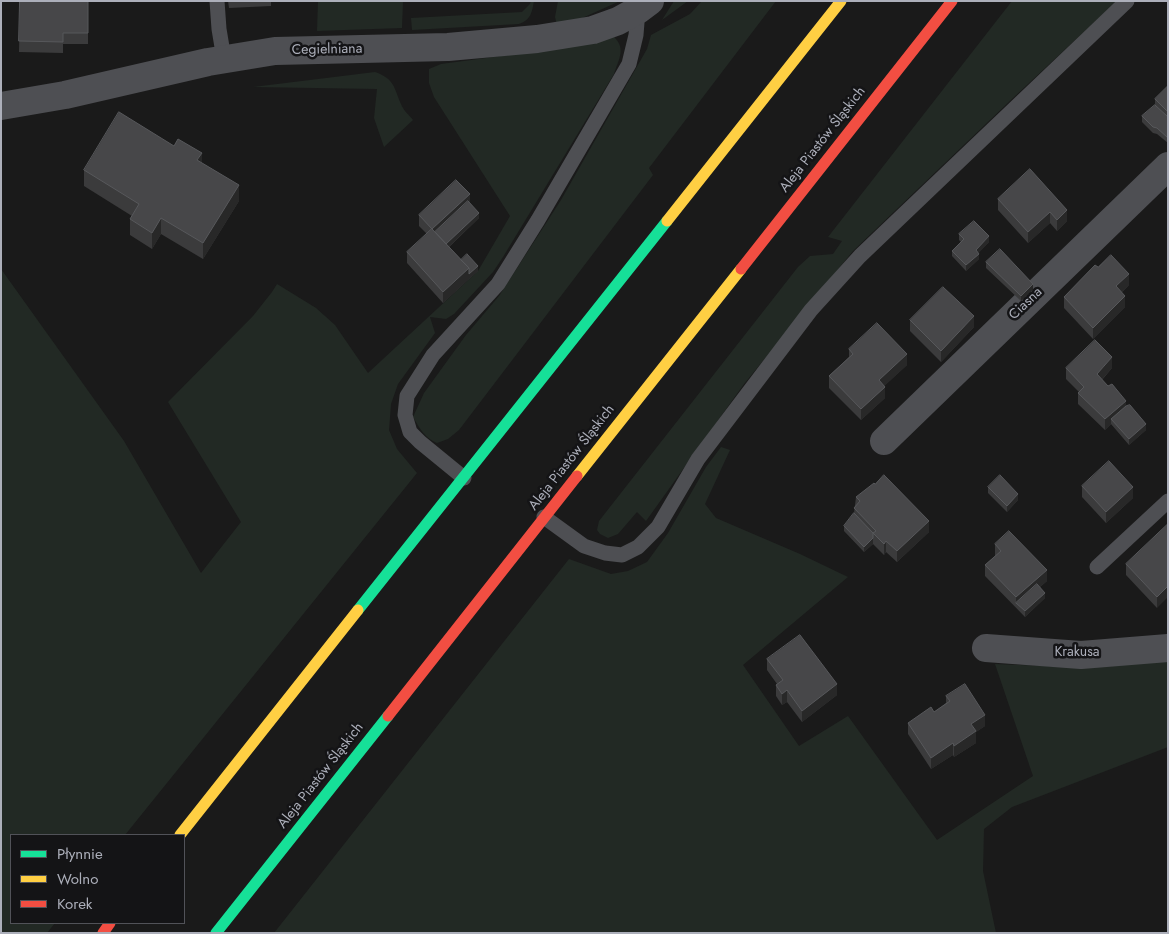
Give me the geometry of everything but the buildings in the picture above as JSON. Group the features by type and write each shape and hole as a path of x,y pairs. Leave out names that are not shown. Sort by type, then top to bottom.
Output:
{"highway":[{"path":"181,834 841,1"},
{"name":"Aleja Piastów Śląskich","path":"216,933 952,1"}],"street":[{"name":"Cegielniana","path":"1,106 65,95 224,59 275,51 448,48 537,39 593,30 618,21 644,6"},
{"name":"Ciasna","path":"884,441 1168,166"},
{"name":"Krakusa","path":"986,648 1081,655 1168,648"}],"lane":[{"path":"217,1 224,59"},
{"path":"544,517 584,546 598,551 622,555 638,548 658,527 698,459 811,310 860,256 1127,1"},
{"path":"464,478 410,432 405,415 407,396 433,355 498,284 538,220 629,64 644,6"},
{"path":"1097,568 1168,501"}],"shaded area":[{"path":"318,1 403,1 402,28 317,31"},
{"path":"531,1 534,1 530,15 519,24 412,30 411,18 522,12"},
{"path":"558,1 620,1 580,19 557,25 555,17"},
{"path":"674,1 688,1 662,20"},
{"path":"702,1 776,1 649,168 653,175 459,430 448,439 437,443 429,439 413,417 424,393 466,335 499,296 561,200 647,49 651,35 690,14"},
{"path":"1012,1 1117,1 853,251 744,384 646,521 637,512 618,534 608,538 600,534 597,530 599,521 798,267 810,256 833,254 842,241 828,237"},
{"path":"612,35 617,40 621,49 614,74 493,272 454,314 446,319 430,317 435,333 398,384 391,404 389,430 397,449 417,473 126,834 10,834 10,924 54,924 47,933 1,933 1,269 124,441 201,573 241,522 168,402 253,316 277,284 316,308 335,325 368,373 478,271 510,216 434,97 429,83 429,69 441,64 576,46"},
{"path":"375,72 390,81 403,108 413,120 384,147 374,118 377,89 253,87"},
{"path":"721,447 730,450 705,504 716,518 848,577 743,665 799,746 848,716 937,840 1033,776 995,664 1072,667 1112,666 1168,660 1168,747 1012,807 984,829 983,871 996,933 274,933 569,559 611,574 628,571 647,562 668,533 706,467"}],"traffic: fast":[{"path":"358,610 667,221"},
{"path":"216,933 388,716"}],"traffic: slow":[{"path":"667,221 841,1"},
{"path":"577,476 741,269"},
{"path":"181,834 358,610"}],"traffic: jam":[{"path":"741,269 952,1"},
{"path":"388,716 577,476"},
{"path":"103,933 109,924"}]}
